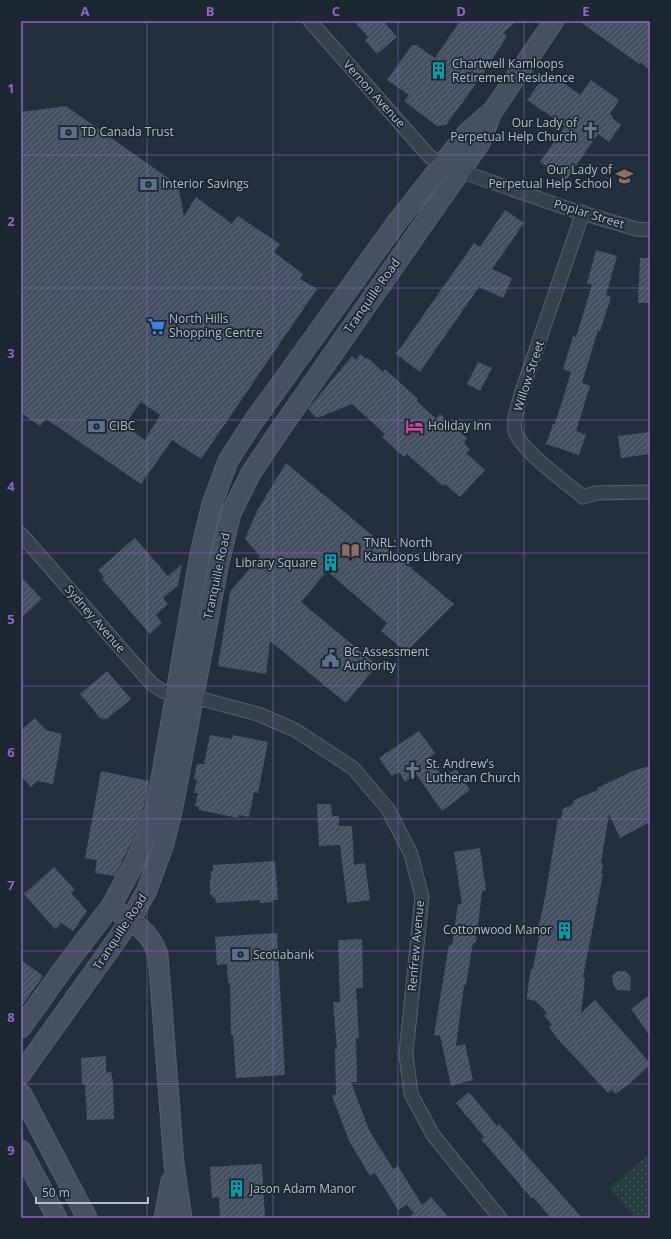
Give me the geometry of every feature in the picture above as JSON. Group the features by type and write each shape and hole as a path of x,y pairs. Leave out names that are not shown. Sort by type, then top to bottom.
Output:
{"main road":[{"name":"Tranquille Road","path":"21,1028 111,906 140,851 157,802 231,513 240,492 251,472 286,420 480,143 492,112 554,21"},
{"name":"Tranquille Road","path":"21,1074 130,921 147,890 164,844 185,695 200,554 212,504 228,461 253,422 345,292 467,133 492,112"},
{"path":"442,164 460,171"},
{"path":"111,906 146,932 154,943 158,955 174,1164 182,1218"},
{"path":"21,1093 87,1218"},
{"path":"22,1154 56,1218"},
{"path":"164,1218 174,1164"}],"street":[{"name":"Vernon Avenue","path":"310,21 429,156 442,164"},
{"name":"Poplar Street","path":"460,171 636,229 650,230"},
{"name":"Willow Street","path":"583,212 521,394 516,415 515,430 523,446 583,497 596,493 650,492"},
{"name":"Sydney Avenue","path":"21,534 151,683 162,691 185,695"},
{"name":"Renfrew Avenue","path":"185,695 258,714 295,730 353,768 388,809 410,854 422,897 406,1054 412,1094 433,1135 500,1218"}],"green space":[{"path":"650,1153 650,1218 635,1218 609,1188"}],"building":[{"path":"354,21 383,21 397,37 377,54 365,40 368,37"},
{"name":"Chartwell Kamloops Retirement Residence","path":"460,21 517,21 503,33 507,36 483,74 446,125 437,126 404,101 409,95 387,80 412,45 416,45 435,58"},
{"path":"579,21 650,21 650,70 640,62 639,64"},
{"name":"Our Lady of Perpetual Help Church","path":"546,74 550,77 552,74 580,95 591,80 619,100 610,114 613,117 612,118 621,125 609,142 598,134 566,180 540,162 565,126 527,100"},
{"name":"North Hills Shopping Centre","path":"66,106 178,185 184,216 196,197 232,224 238,216 280,244 274,252 303,274 300,279 317,289 201,459 172,440 141,484 46,419 40,426 21,413 21,112","holes":["141,402 160,415 145,440 124,425"]},
{"path":"505,210 524,223 492,269 512,278 503,298 479,287 420,372 396,354 474,243 480,247"},
{"path":"596,250 617,256 606,295 611,297 600,331 598,330 582,383 590,386 576,431 586,435 579,455 546,444 553,424 555,424 571,372 563,369 573,336 576,337 592,285 587,283"},
{"path":"640,258 650,258 650,303 638,303"},
{"name":"Holiday Inn","path":"360,354 366,359 368,358 383,372 385,369 418,399 417,401 436,419 440,414 467,438 464,443 470,449 466,453 485,470 460,497 445,484 443,486 407,454 404,457 382,437 385,434 352,404 317,418 308,409 352,356 356,360"},
{"path":"478,362 492,368 480,391 467,384"},
{"path":"650,432 650,454 621,458 618,436"},
{"name":"Library Square","path":"286,463 454,604 406,652 381,631 387,623 327,571 301,602 377,665 346,703 270,641 266,674 218,666 230,592 260,556 245,539 257,511"},
{"path":"135,538 168,576 182,564 178,585 163,598 168,604 156,615 162,623 150,634 102,579 104,577 98,570"},
{"path":"21,577 42,599 21,618"},
{"path":"107,671 131,699 107,719 100,718 80,694"},
{"path":"35,718 46,730 62,734 53,784 37,781 31,787 21,776 21,730"},
{"name":"St. Andrew’s Lutheran Church","path":"419,731 435,753 429,758 444,778 456,769 470,790 442,811 416,774 405,782 399,772 392,776 379,758"},
{"path":"210,735 232,739 233,735 268,742 258,793 254,792 249,817 239,815 238,818 199,810 199,807 195,806 198,793 194,793 197,780 194,779 197,764 204,764"},
{"name":"Cottonwood Manor","path":"650,766 650,822 620,838 609,814 601,863 603,864 601,874 603,874 583,977 585,978 581,1013 595,1000 650,1063 650,1065 628,1085 615,1094 612,1090 608,1093 556,1037 549,1027 552,1025 544,1016 547,1013 536,1001 527,999 528,987 539,937 537,935 558,819 561,820 563,809 573,804 574,800 598,790 597,788 635,770"},
{"path":"101,771 149,781 146,799 136,833 115,876 95,873 97,860 85,858"},
{"path":"317,804 331,804 332,816 339,816 339,826 352,826 354,865 365,863 370,900 347,903 340,845 319,846"},
{"path":"480,848 486,890 482,891 476,943 473,943 466,985 464,985 456,1046 465,1044 473,1080 451,1086 440,1036 434,1035 449,945 452,945 458,904 462,904 454,852"},
{"path":"275,861 278,900 260,903 260,900 216,903 212,894 210,895 210,880 213,865"},
{"path":"54,867 75,890 71,893 87,911 73,931 61,923 55,929 24,894"},
{"path":"277,933 285,1075 236,1078 233,1035 231,1035 230,983 228,983 227,964 217,965 215,937"},
{"path":"362,939 363,988 356,988 359,1038 356,1038 357,1082 351,1082 369,1130 393,1169 398,1166 422,1205 431,1197 449,1218 408,1218 414,1213 407,1205 398,1210 375,1173 370,1176 349,1141 332,1096 336,1094 335,1049 337,1049 333,1002 340,1002 338,940"},
{"path":"21,960 43,976 21,1007"},
{"path":"618,971 625,971 631,977 630,991 617,990 613,984 612,976"},
{"path":"650,995 650,1036 631,1009"},
{"path":"106,1056 106,1073 111,1072 113,1083 114,1119 87,1120 85,1084 82,1084 81,1058"},
{"path":"469,1092 497,1126 499,1124 582,1218 551,1218 533,1197 532,1199 481,1139 484,1137 456,1103"},
{"name":"Jason Adam Manor","path":"262,1164 265,1218 220,1218 219,1197 212,1198 210,1167"}],"place":[{"name":"Chartwell Kamloops Retirement Residence","path":"439,71"},
{"name":"Our Lady of Perpetual Help Church","path":"590,130"},
{"name":"TD Canada Trust","path":"68,132"},
{"name":"Our Lady of Perpetual Help School","path":"625,177"},
{"name":"Interior Savings","path":"149,184"},
{"name":"North Hills Shopping Centre","path":"156,326"},
{"name":"CIBC","path":"96,426"},
{"name":"Holiday Inn","path":"415,426"},
{"name":"TNRL: North Kamloops Library","path":"351,550"},
{"name":"Library Square","path":"330,563"},
{"name":"BC Assessment Authority","path":"331,659"},
{"name":"St. Andrew’s Lutheran Church","path":"413,771"},
{"name":"Cottonwood Manor","path":"565,930"},
{"name":"Scotiabank","path":"240,955"},
{"name":"Jason Adam Manor","path":"237,1189"}]}
